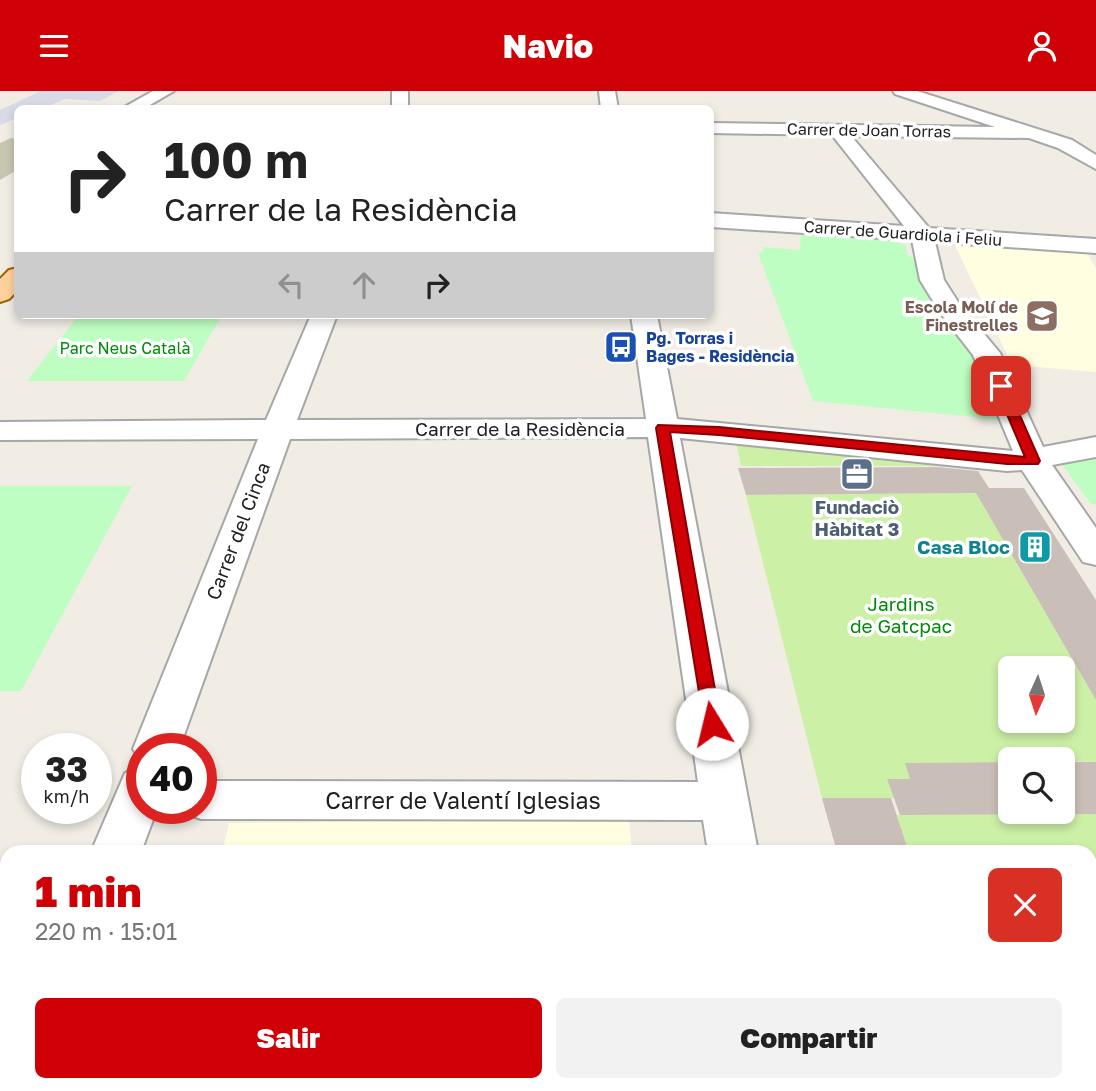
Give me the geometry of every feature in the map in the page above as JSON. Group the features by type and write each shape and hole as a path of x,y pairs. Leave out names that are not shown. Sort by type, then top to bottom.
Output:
{"main road":[{"path":"0,293 14,279"}],"street":[{"path":"138,105 166,91"},
{"path":"901,91 1065,144 1096,148"},
{"name":"Carrer de Joan Torras","path":"714,128 1028,133"},
{"path":"836,129 922,234 932,280 950,309 986,353 1033,461 1096,554"},
{"path":"1065,144 1096,163"},
{"name":"Carrer de Guardiola i Feliu","path":"714,220 1096,246"},
{"name":"Carrer del Cinca","path":"162,733 322,319"},
{"path":"645,319 732,845"},
{"name":"Carrer de la Residència","path":"0,431 663,428 1033,461 1096,447"},
{"name":"Carrer de Valentí Iglesias","path":"217,800 724,801"},
{"path":"119,845 128,824"}],"shaded area":[{"path":"41,91 119,91 100,101 66,99 50,105 14,105 14,119 0,125 0,110"},
{"path":"14,138 14,172 0,180 0,143"},
{"name":"Escola Molí de Finestrelles","path":"953,241 1085,250 1096,268 1096,372 1012,365"},
{"path":"629,819 631,845 224,845 229,823"}],"green space":[{"path":"801,231 879,237 906,245 908,256 912,257 934,298 986,353 1003,420 813,401 758,253 763,252 763,247 800,250"},
{"name":"Parc Neus Català","path":"76,319 220,319 184,381 27,381"},
{"path":"745,440 984,466 741,466 737,446"},
{"path":"1096,453 1096,505 1091,504 1058,459"},
{"path":"0,486 132,486 21,691 0,691"},
{"name":"Jardins de Gatcpac","path":"976,493 1070,656 998,656 998,733 1075,733 1075,664 1096,700 1096,762 1075,761 1075,747 998,747 998,762 906,763 910,779 887,779 894,798 822,798 746,495"},
{"path":"998,814 998,824 1075,824 1075,814 1096,814 1096,845 907,845 897,815"}],"building":[{"name":"Casa Bloc","path":"937,467 978,471 989,488 1024,488 1096,600 1096,700 1075,664 1075,656 1070,656 976,493 746,495 738,468"},
{"path":"998,762 998,814 900,815 887,779 910,779 905,763"},
{"path":"1075,762 1096,762 1096,814 1075,814"},
{"path":"822,798 891,798 907,845 835,845"}],"place":[{"name":"Escola Molí de Finestrelles","path":"1042,316"},
{"name":"Pg. Torras i Bages - Residència","path":"621,347"},
{"name":"Fundaciò Hàbitat 3","path":"857,474"},
{"name":"Casa Bloc","path":"1035,547"}],"route":[{"path":"712,724 663,428 1033,461 1001,386"}]}
